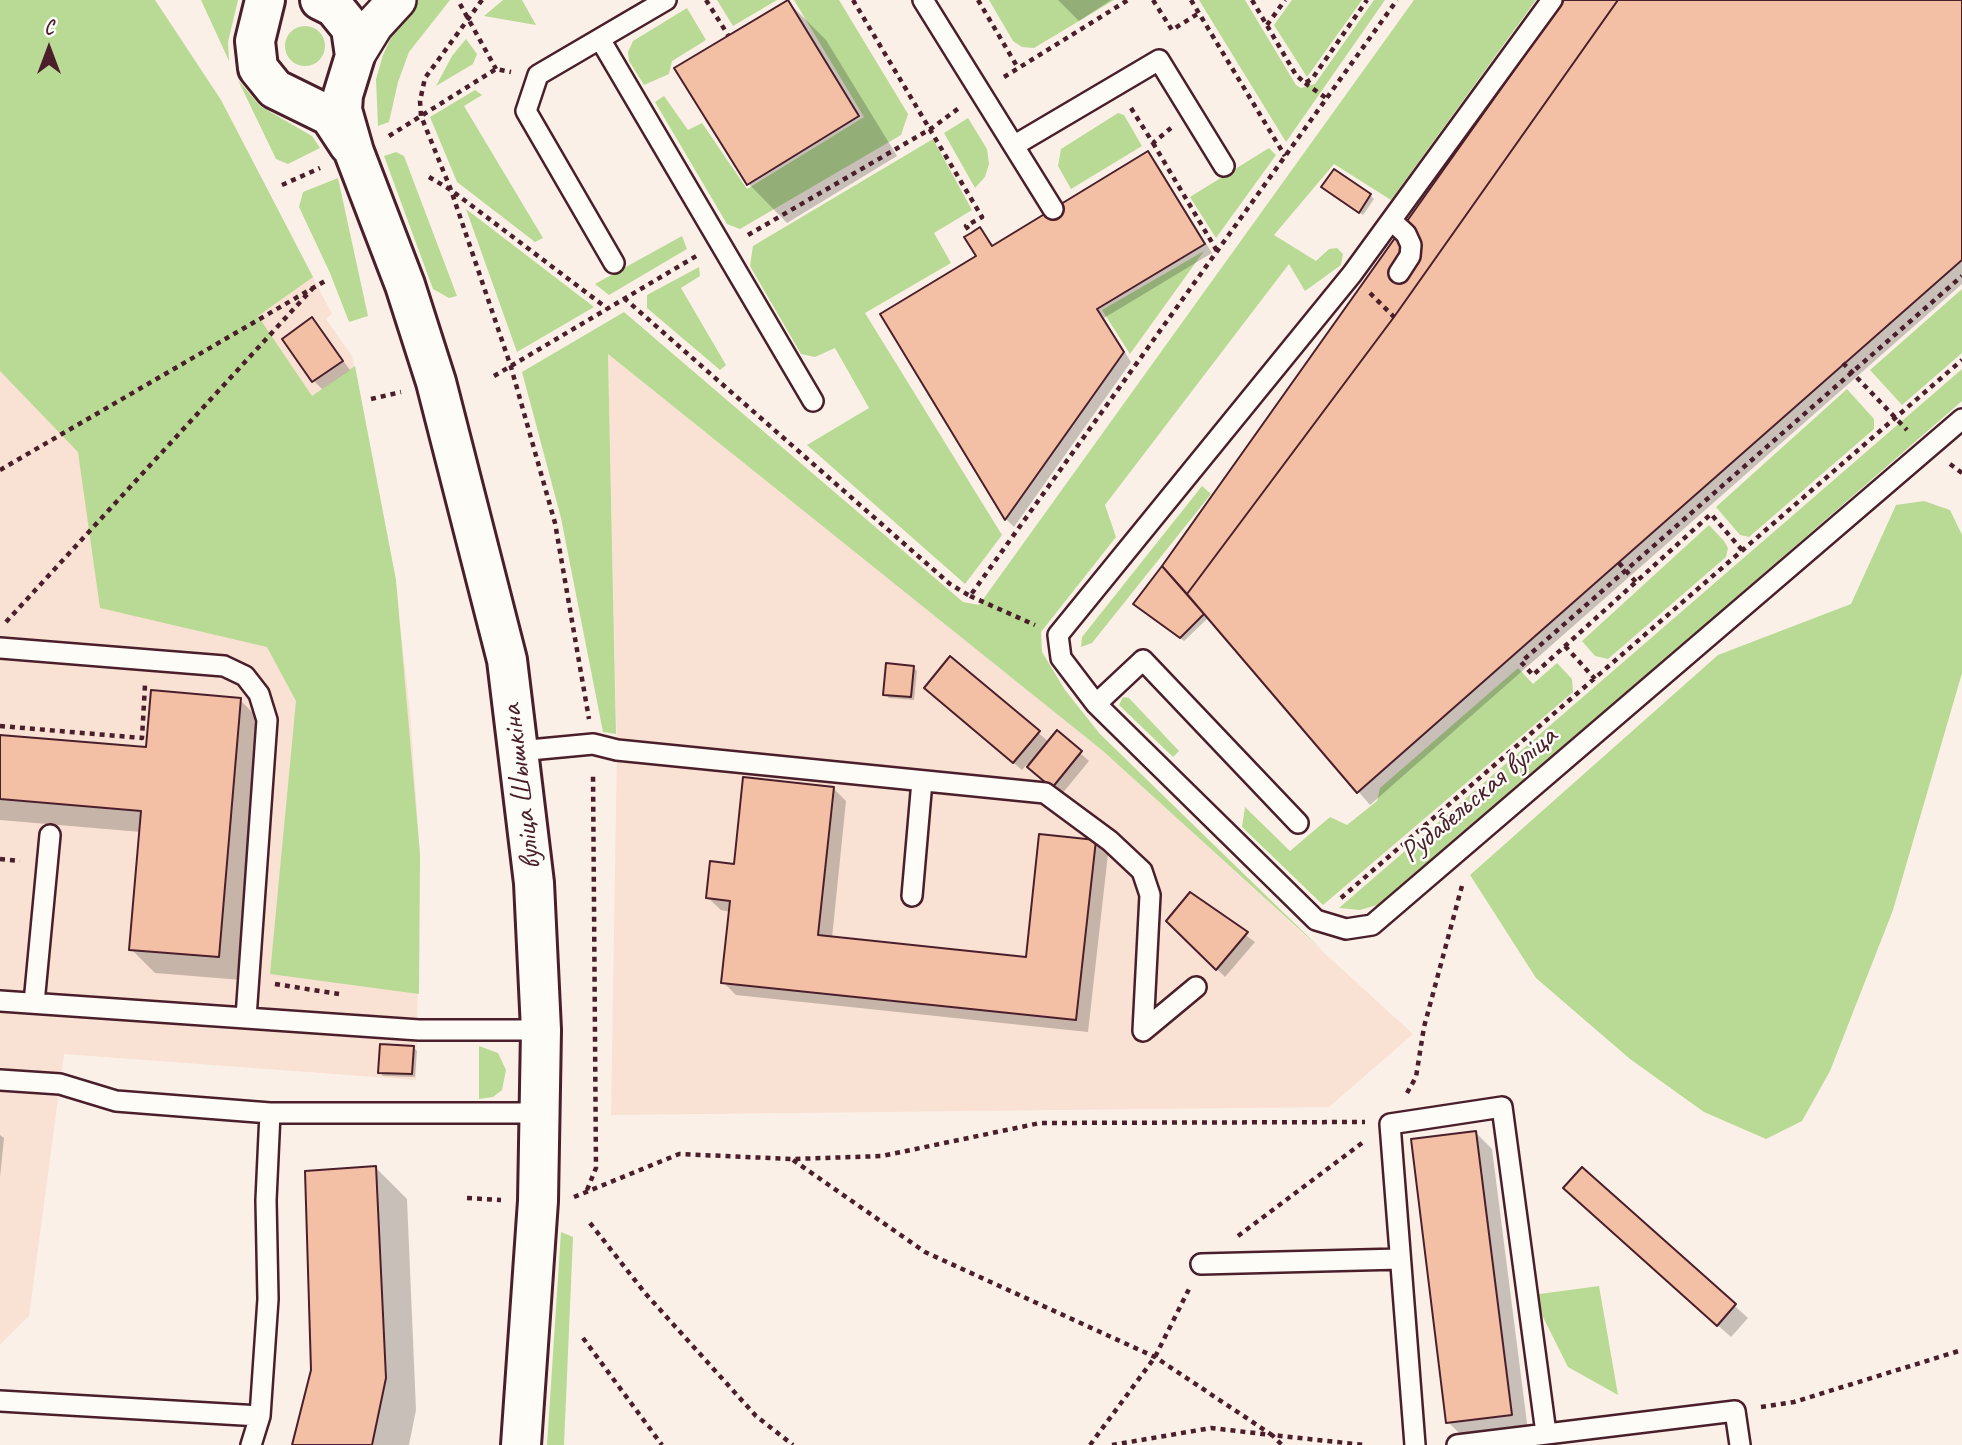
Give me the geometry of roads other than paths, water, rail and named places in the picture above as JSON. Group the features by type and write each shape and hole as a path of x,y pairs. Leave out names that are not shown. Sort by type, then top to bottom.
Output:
{"main road":[{"name":"вуліца Шышкіна","path":"265,0 255,41 258,68 265,79 287,95 330,116 354,152"},
{"path":"255,41 267,14 290,0"},
{"name":"вуліца Шышкіна","path":"321,0 344,16 351,28 352,63 342,110 354,152 405,285 436,382 507,660 534,883 541,1030 538,1201 521,1445"},
{"path":"287,95 302,98 330,91 352,63"}],"street":[{"path":"352,63 374,25 397,0"}],"lane":[{"path":"614,262 526,111 538,75 666,0"},
{"path":"923,0 1053,209"},
{"path":"1298,822 1143,660 1096,704 1061,658 1058,635 1352,274 1552,0"},
{"path":"600,39 813,401"},
{"path":"1015,145 1159,60 1224,166"},
{"path":"1392,221 1406,234 1411,245 1410,256 1399,272"},
{"name":"Рудабельская вуліца","path":"1096,704 1316,920 1346,929 1372,925 1473,841 1962,418"},
{"path":"0,649 225,666 245,676 259,694 267,720 246,1017"},
{"path":"519,751 593,744 617,750 1045,793 1110,841 1142,871 1150,895 1143,1031 1196,987"},
{"path":"912,897 922,781"},
{"path":"34,1003 50,835"},
{"path":"0,1001 419,1030 541,1030"},
{"path":"0,1080 60,1084 116,1101 270,1113 539,1113"},
{"path":"1415,1445 1390,1124 1502,1107 1546,1433"},
{"path":"251,1445 260,1416 268,1298 266,1200 270,1113"},
{"path":"1202,1265 1400,1259"},
{"path":"0,1401 260,1416"},
{"path":"1457,1445 1735,1411 1740,1445"}]}
